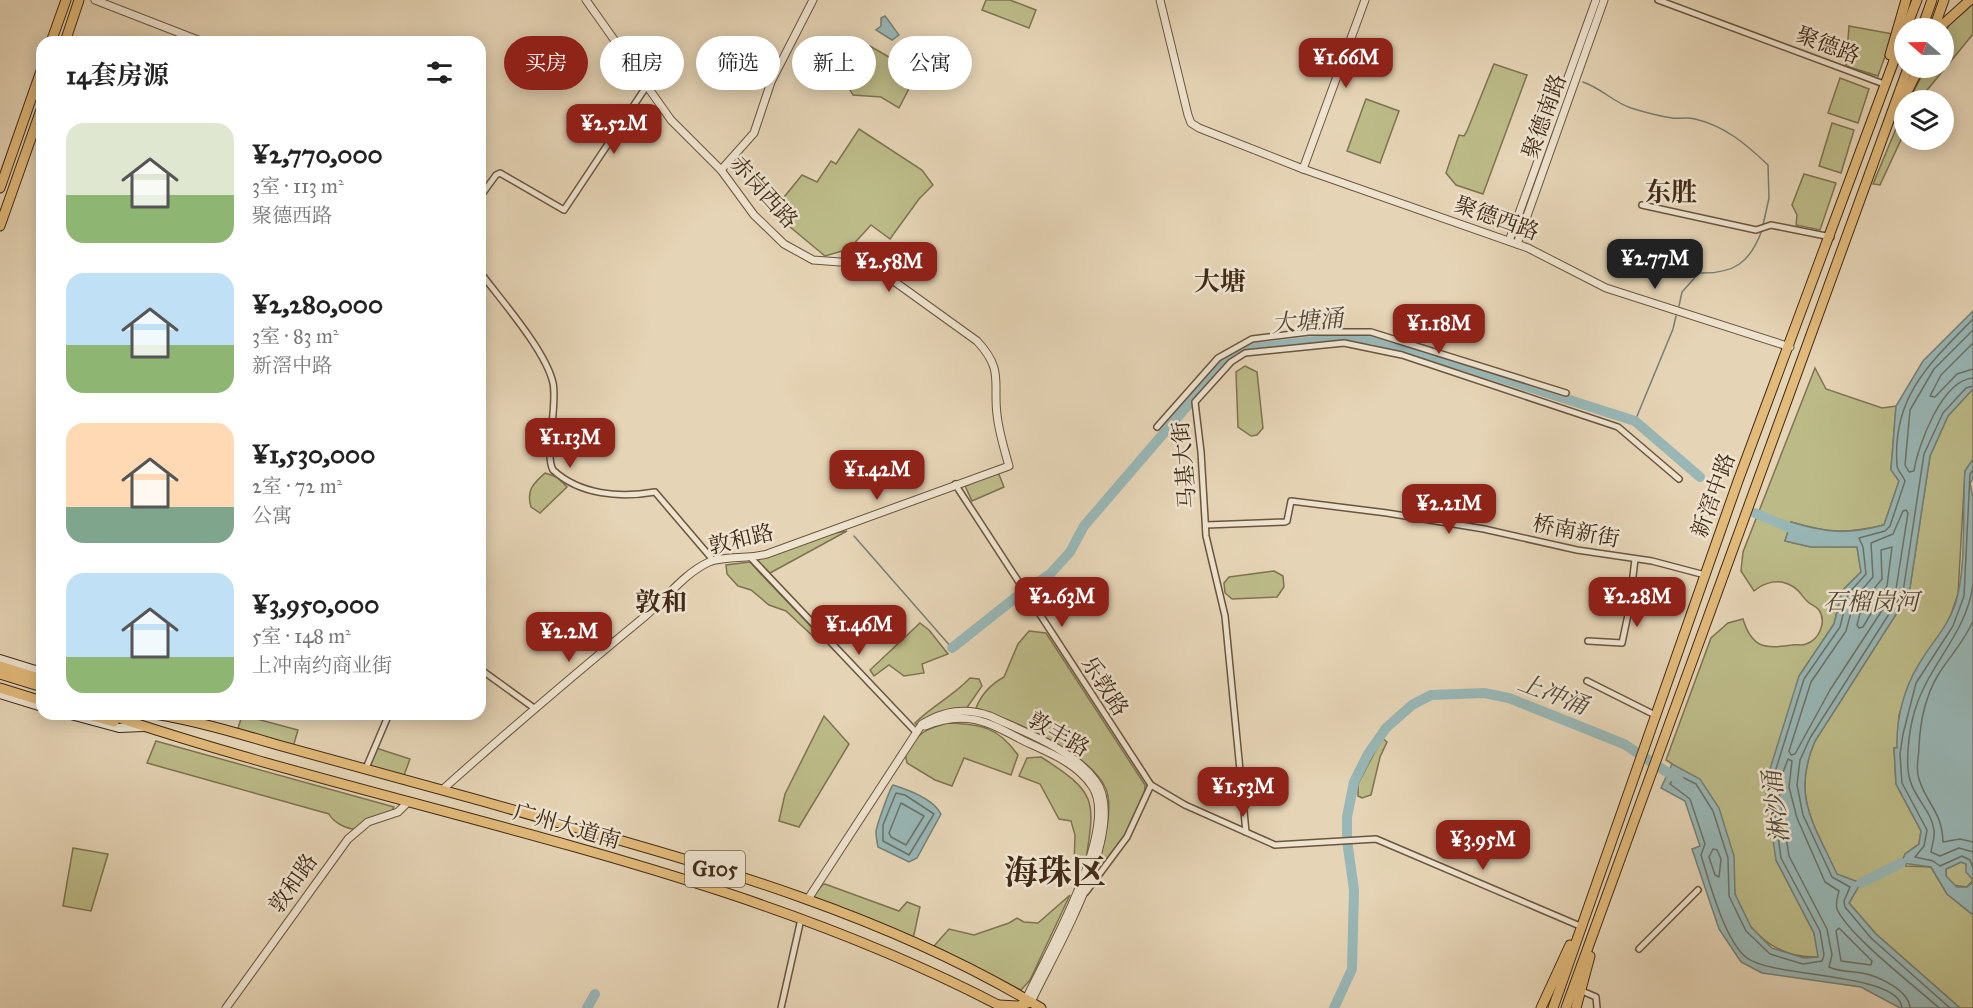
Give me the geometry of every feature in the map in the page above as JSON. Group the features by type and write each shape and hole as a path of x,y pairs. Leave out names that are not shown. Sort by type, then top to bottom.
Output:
{"main road":[{"path":"53,36 66,0"},
{"path":"67,36 79,0"},
{"path":"1884,84 1906,0"},
{"name":"新滘中路","path":"1910,18 1917,0"},
{"path":"1926,18 1932,0"},
{"path":"1938,18 1944,0"},
{"path":"1950,18 1970,0"},
{"name":"新滘中路","path":"1553,1008 1738,482 1790,347 1894,59"},
{"name":"新滘中路","path":"1566,1008 1904,78"},
{"path":"1882,142 1914,78"},
{"path":"0,188 36,85"},
{"path":"0,226 36,124"},
{"path":"0,659 36,670"},
{"path":"0,666 36,677"},
{"path":"0,674 36,685"},
{"path":"0,683 36,693"},
{"path":"0,688 36,699"},
{"path":"0,694 36,705"},
{"path":"89,720 119,728 142,727"},
{"path":"111,720 142,727"},
{"name":"广州大道南","path":"123,720 688,882 801,918 866,943 1002,1007"},
{"name":"广州大道南","path":"187,720 366,768 716,869 808,899 894,934 978,973 1029,1005 1041,1008"},
{"path":"1541,1008 1588,910"},
{"path":"1576,1008 1582,991 1595,930"},
{"path":"1571,1008 1595,930"},
{"path":"969,991 977,989 981,983 978,973"},
{"path":"1002,1007 1029,1005"}],"street":[{"path":"95,0 188,36"},
{"name":"赤岗西路","path":"586,0 611,36"},
{"name":"聚德西路","path":"1160,0 1191,123 1198,128 1304,169 1517,244 1546,256 1606,288 1790,347"},
{"path":"1304,169 1365,0"},
{"name":"聚德南路","path":"1509,241 1596,0"},
{"name":"聚德南路","path":"1517,244 1604,0"},
{"name":"聚德路","path":"1658,0 1884,84"},
{"path":"721,170 754,133 771,82 813,2"},
{"path":"486,189 500,173 564,210 644,90"},
{"name":"赤岗西路","path":"648,90 686,138 721,170 754,215 797,253 813,260 854,262 877,269 977,341 986,350 996,370 997,413 1009,466"},
{"path":"1642,205 1758,229 1771,225 1830,237"},
{"path":"486,281 549,370 554,388 550,460 553,470 572,484 605,493 626,496 655,492 712,560"},
{"path":"1157,427 1218,358 1252,339 1309,332 1371,332 1566,393"},
{"name":"马基大街","path":"1246,832 1225,616 1206,536 1195,402 1231,362 1245,353 1344,343 1402,354 1618,427 1679,479"},
{"name":"敦和路","path":"442,790 534,708 651,611 688,575 712,560 752,558 832,532 955,484 1009,466"},
{"name":"乐敦路","path":"955,484 1151,785"},
{"name":"桥南新街","path":"1206,525 1285,522 1291,501 1437,521 1706,575"},
{"path":"752,558 915,731"},
{"path":"1588,641 1622,643 1629,610 1635,559"},
{"path":"486,673 534,708"},
{"path":"1587,681 1657,716"},
{"name":"敦丰路","path":"808,899 915,731 922,724 944,713 963,710 981,713 1064,754 1088,771 1100,788 1106,818 1096,861 1029,1005"},
{"name":"敦丰路","path":"915,731 948,718 980,719 1066,762 1084,776 1095,791 1100,817 1093,850 1029,1005"},
{"path":"366,768 386,720"},
{"path":"1078,903 1127,837 1151,785 1185,805 1275,845 1376,839 1580,926"},
{"name":"敦和路","path":"226,1008 348,838 368,822 393,815 408,801"},
{"path":"1639,949 1698,890"},
{"path":"781,1008 801,918"},
{"path":"1582,991 1596,997 1597,1008"}],"shaded area":[{"path":"986,0 1010,0 1036,10 1029,28 982,10"},
{"path":"1973,3 1973,34 1954,57 1953,18"},
{"path":"1849,26 1893,34 1878,76 1846,66"},
{"path":"876,50 888,56 888,90 908,90 899,108 881,97 853,95 850,90 876,90"},
{"path":"1494,64 1527,75 1483,194 1456,185 1446,173 1459,135 1464,136 1467,131"},
{"path":"1840,78 1869,89 1858,123 1828,113"},
{"path":"1921,78 1937,78 1927,90 1914,90"},
{"path":"1366,99 1399,111 1380,163 1347,151"},
{"path":"1832,123 1854,130 1841,173 1819,166"},
{"path":"859,129 922,170 933,185 919,199 890,239 871,225 849,249 825,256 772,212 802,175 817,182 831,161 836,164"},
{"path":"1894,133 1894,150 1896,150 1880,185 1873,184"},
{"path":"1804,174 1836,183 1820,230 1796,225 1797,215 1792,205"},
{"path":"1245,366 1257,372 1263,428 1257,435 1251,436 1238,427 1236,372"},
{"path":"1815,368 1826,389 1882,408 1896,406 1891,469 1899,481 1884,525 1837,531 1791,522 1785,541 1811,547 1857,547 1861,572 1842,591 1834,624 1799,676 1776,860 1814,933 1819,957 1791,953 1777,948 1765,941 1746,920 1735,893 1733,856 1724,833 1677,767 1666,760 1711,638 1728,623 1743,619 1756,641 1761,645 1775,647 1804,645 1811,642 1818,635 1822,625 1819,610 1795,588 1777,582 1767,583 1754,591 1741,571 1743,552"},
{"path":"1973,389 1973,459 1965,471 1958,594 1948,623 1911,681 1899,715 1897,748 1894,748 1896,784 1921,831 1919,844 1905,854 1906,866 1931,867 1947,894 1973,915 1973,1008 1960,1008 1876,934 1849,903 1860,883 1837,875 1808,810 1805,778 1808,760 1815,741 1909,594 1930,456 1948,416"},
{"path":"998,472 1004,487 972,501 965,486"},
{"path":"545,473 557,477 567,487 540,513 531,507 529,496 534,484"},
{"path":"847,531 770,573 758,562 759,559 834,533"},
{"path":"750,562 825,641 818,641 786,611 769,605 751,590 738,586 727,574 726,565"},
{"path":"1274,571 1283,576 1284,587 1277,597 1232,599 1225,593 1224,583 1229,577"},
{"path":"920,623 929,630 948,654 922,664 924,673 904,676 889,665 874,676 870,670"},
{"path":"1029,631 1046,633 1145,785 1143,798 1131,827 1085,891 1104,841 1109,813 1106,789 1098,776 1068,751 1029,729 976,708 987,690 1004,677 1018,644"},
{"path":"970,678 979,679 982,686 966,709 939,712 917,725 915,723 957,690"},
{"path":"824,716 849,744 799,827 779,821 785,794"},
{"path":"241,720 261,720 298,730 293,747 237,732"},
{"path":"948,723 979,726 1003,738 1018,755 1011,775 964,758 952,786 935,780 907,763 905,753 918,736 933,727"},
{"path":"1382,738 1387,742 1380,757 1371,795 1362,798 1358,796 1358,784"},
{"path":"156,741 394,807 391,812 355,829 348,828 329,814 147,763"},
{"path":"376,748 410,759 403,778 370,767"},
{"path":"1041,757 1074,780 1083,790 1088,801 1091,812 1085,866 1074,865 1075,835 1071,821 1059,819 1040,784 1019,776 1027,758"},
{"path":"73,848 108,854 91,911 63,906"},
{"path":"1961,862 1966,864 1973,880 1967,887 1952,885 1946,877 1946,869"},
{"path":"825,884 899,911 907,902 920,907 913,939 812,898"},
{"path":"1070,895 1030,980 1021,990 934,946 949,929 974,935 1017,918 1024,922 1038,923"}],"water":[{"path":"885,16 899,35 888,38 876,30 881,26 881,18"},
{"name":"石榴岗河","path":"1973,311 1973,389 1948,416 1930,456 1909,594 1815,741 1808,760 1805,778 1808,809 1837,874 1861,883 1849,903 1876,934 1960,1008 1900,1008 1861,987 1762,973 1741,962 1719,929 1692,849 1700,846 1685,801 1661,788 1672,764 1700,779 1719,808 1734,856 1735,894 1751,927 1772,948 1804,958 1818,957 1814,933 1776,860 1765,785 1799,676 1834,624 1842,591 1861,572 1857,547 1811,547 1785,541 1791,522 1816,529 1837,531 1884,525 1899,481 1891,470 1896,406 1923,361"},
{"path":"1973,459 1973,479 1970,483 1973,497 1973,880 1966,872 1966,864 1961,862 1946,869 1946,876 1957,887 1967,887 1973,882 1973,915 1947,894 1931,867 1901,863 1905,854 1919,844 1921,831 1896,784 1894,748 1897,748 1900,715 1909,683 1948,621 1955,605 1963,557 1965,471"},
{"path":"893,785 927,800 941,814 917,858 909,862 878,847 877,829"}],"waterway":[{"path":"1583,82 1631,108 1667,117 1692,118 1706,122 1743,143 1768,165 1769,198 1763,225"},
{"path":"1679,306 1682,292 1699,273 1731,269 1739,264 1752,251 1762,230"},
{"path":"1635,421 1673,329 1676,316"},
{"name":"大塘涌","path":"1030,588 1051,573 1070,552 1084,526 1224,363 1242,349 1342,338 1371,339 1407,348 1635,421 1700,477"},
{"name":"大塘涌","path":"1755,513 1802,533"},
{"path":"854,536 952,648"},
{"name":"大塘涌","path":"952,648 1020,594"},
{"name":"上冲涌","path":"1334,1008 1352,969 1354,890 1347,840 1347,817 1354,782 1368,754 1386,728 1412,705 1431,695 1484,693 1509,698 1624,744 1679,780"},
{"path":"1861,883 1901,863"},
{"path":"587,1008 595,994"}],"district":[{"name":"东胜","path":"1671,192"},
{"name":"大塘","path":"1220,281"},
{"name":"敦和","path":"661,602"},
{"name":"海珠区","path":"1055,872"}],"water label":[{"name":"淋沙涌","path":"1776,807"}]}
